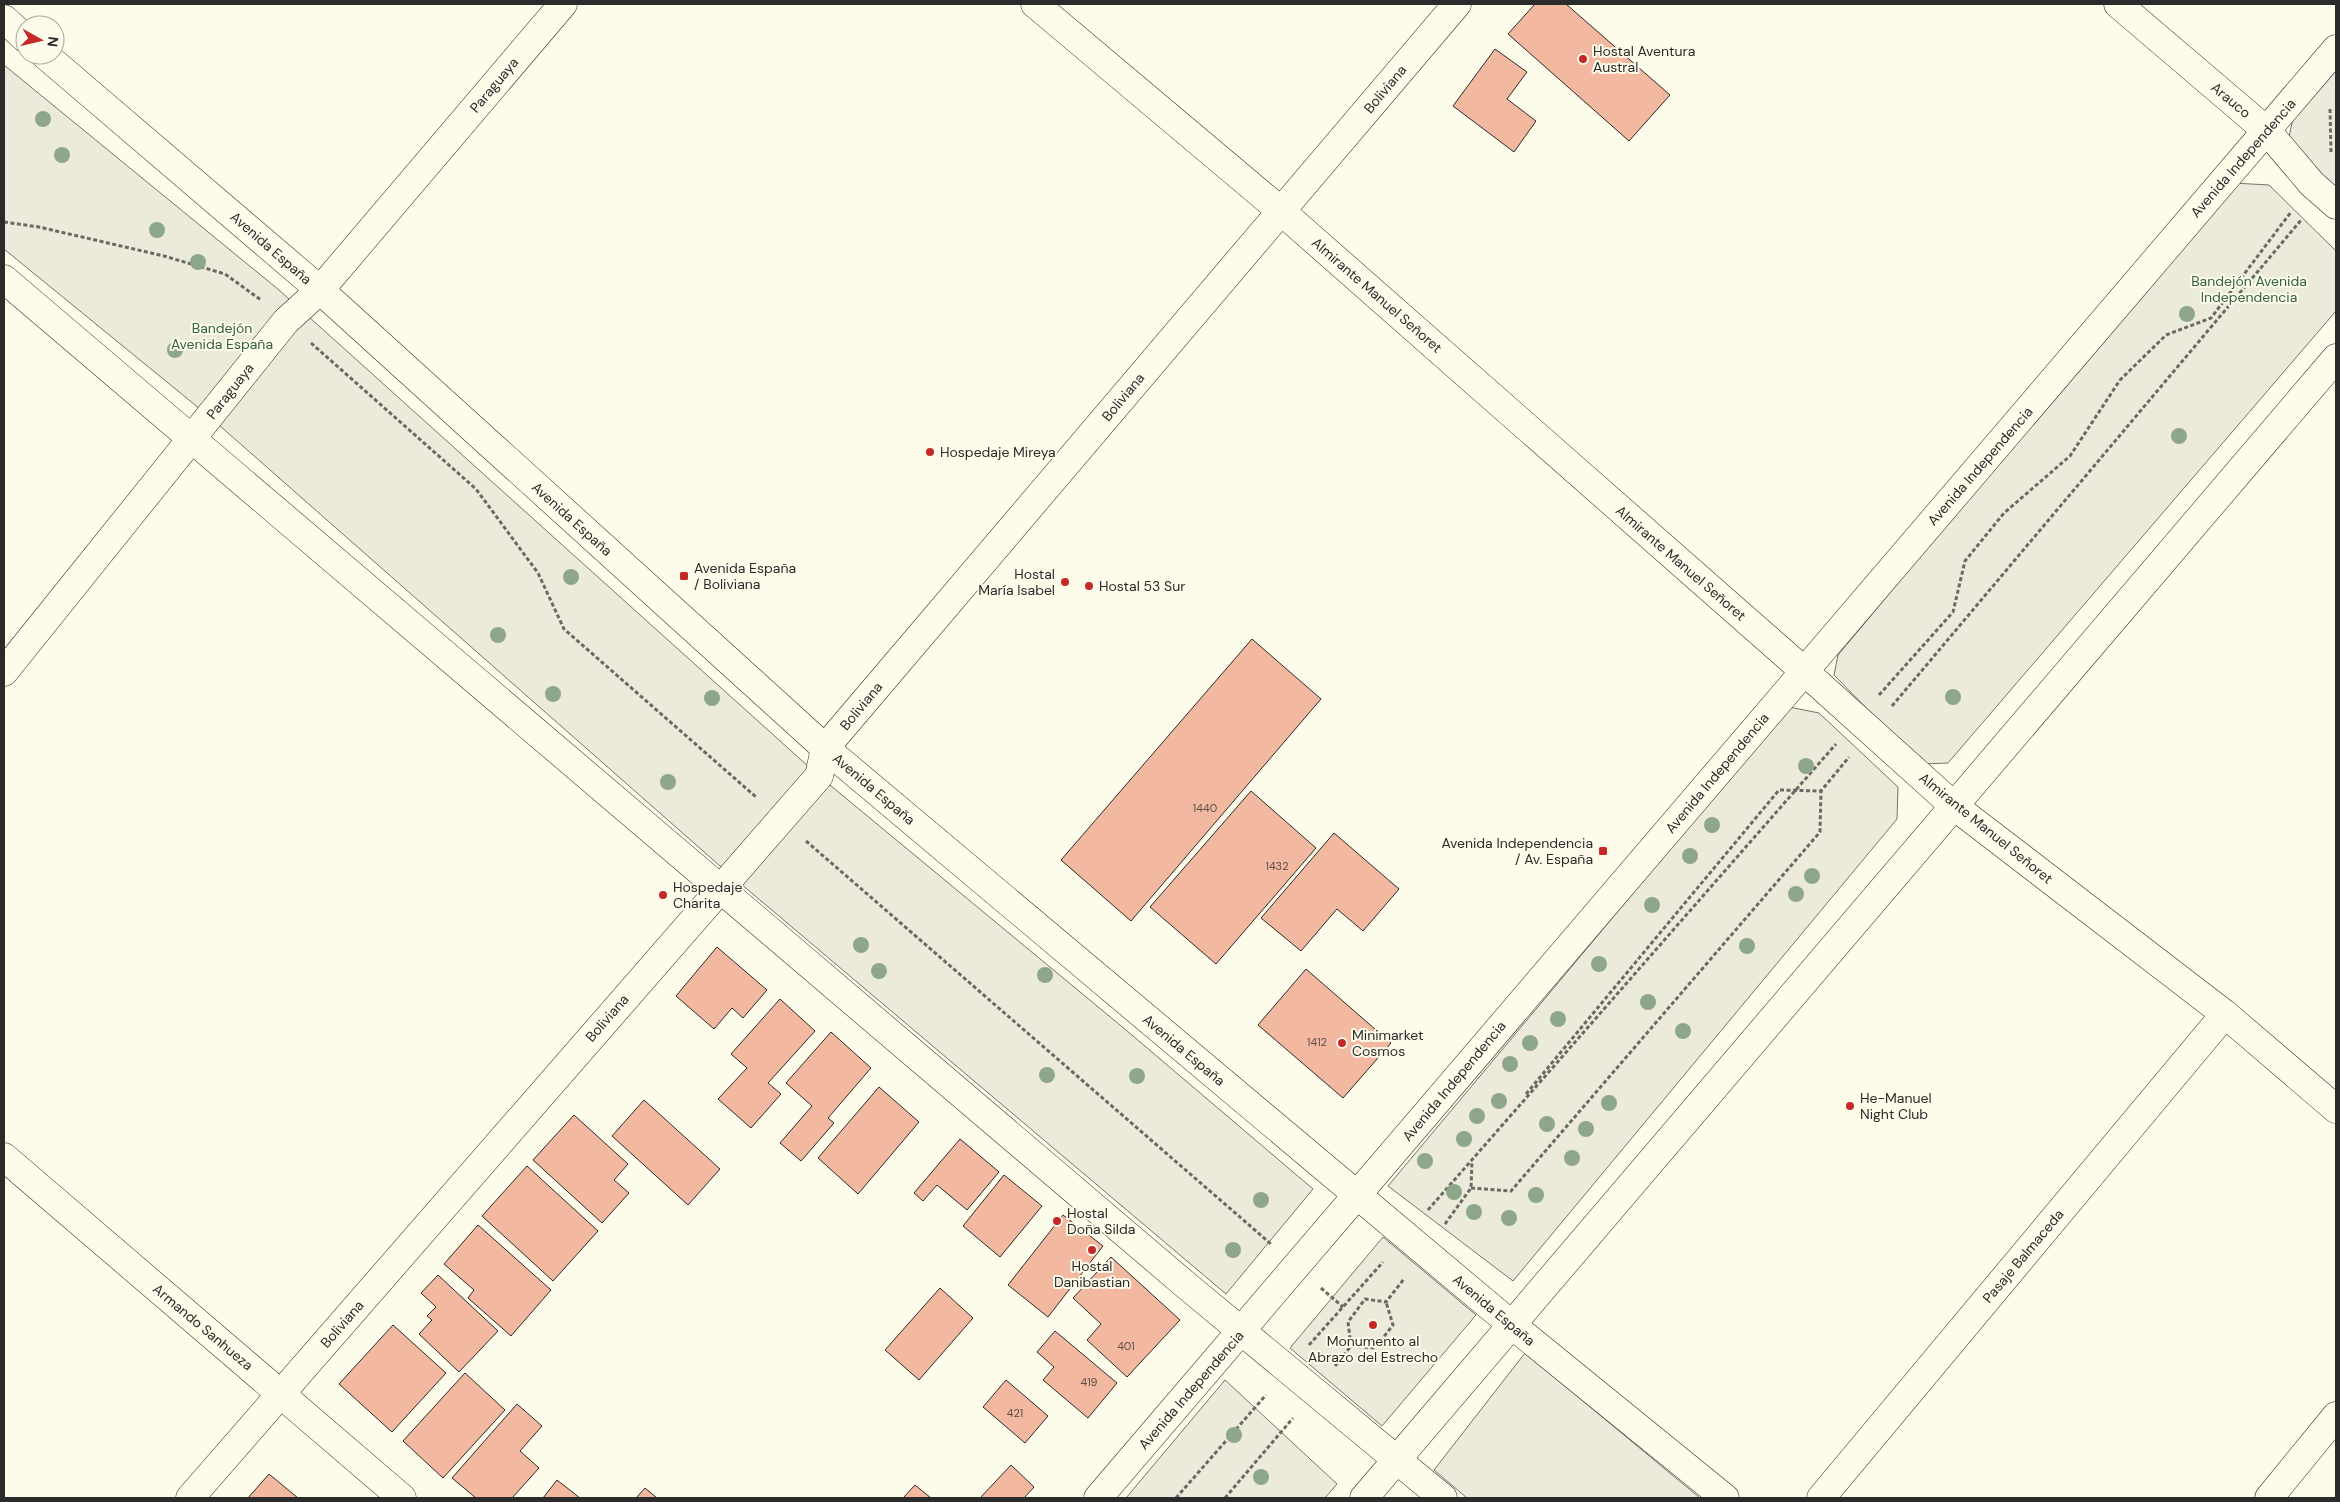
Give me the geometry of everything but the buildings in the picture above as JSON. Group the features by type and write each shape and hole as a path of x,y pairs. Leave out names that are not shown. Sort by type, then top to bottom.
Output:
{"main road":[{"name":"Paraguaya","path":"4,672 286,321 320,290 563,4"},
{"name":"Almirante Manuel Señoret","path":"1035,4 1281,211 1804,671 1954,806 2225,1014 2336,1109"},
{"name":"Boliviana","path":"190,1498 819,776 825,748 1457,4"},
{"name":"Arauco","path":"2118,4 2266,131 2324,194"},
{"path":"4,20 15,29"},
{"name":"Avenida Independencia","path":"1098,1498 2336,49"},
{"name":"Avenida España","path":"57,65 320,290 825,748 1512,1325 1725,1498"},
{"path":"4,279 1241,1331 1442,1498"},
{"path":"1364,1498 2336,358"},
{"name":"Pasaje Balmaceda","path":"1821,1498 2225,1014"},
{"name":"Armando Sanhueza","path":"4,1157 402,1498"},
{"path":"2269,1498 2336,1416"}],"path":[{"path":"1176,1498 1343,1307 1415,1243 1470,1188 1472,1160 1795,790 1863,726 2324,194 2331,155 2330,104"},
{"path":"1470,1188 1511,1190 1820,832 1821,791 1863,726 1953,612 1965,561 2004,513 2070,456 2120,380 2166,335 2210,318 2324,194"},
{"path":"4,222 39,227 164,256 225,274 258,297 476,488 538,574 564,629 1343,1307"},
{"path":"1351,1346 1375,1348 1393,1325 1386,1302 1415,1243 1472,1160 1779,790 1821,791"},
{"path":"1225,1498 1315,1392 1351,1346 1348,1322 1365,1299 1386,1302"}],"green space":[{"name":"Bandejón Avenida España","path":"4,65 279,290 819,776 1126,1030 1313,1189 1226,1294 728,873 211,418 4,249"},
{"path":"2336,67 2336,190 2287,147 2293,118"},
{"name":"Bandejón Avenida Independencia","path":"2233,183 2269,185 2336,251 2336,311 1948,763 1921,764 1834,675 1838,655"},
{"path":"1789,707 1819,713 1898,787 1897,819 1513,1281 1388,1186"},
{"path":"1383,1237 1476,1315 1382,1426 1290,1348"},
{"path":"1525,1353 1700,1498 1467,1498 1434,1470"},
{"path":"1225,1380 1337,1484 1325,1498 1126,1498"}],"place":[{"name":"Hostal Aventura Austral","path":"1583,59"},
{"name":"Hospedaje Mireya","path":"930,452"},
{"name":"Avenida España / Boliviana","path":"684,576"},
{"name":"Hostal María Isabel","path":"1065,582"},
{"name":"Hostal 53 Sur","path":"1089,586"},
{"name":"Avenida Independencia / Av. España","path":"1603,851"},
{"name":"Hospedaje Charita","path":"663,895"},
{"name":"Minimarket Cosmos","path":"1342,1043"},
{"name":"He-Manuel Night Club","path":"1850,1106"},
{"name":"Hostal Doña Silda","path":"1057,1221"},
{"name":"Hostal Danibastian","path":"1092,1250"},
{"name":"Monumento al Abrazo del Estrecho","path":"1373,1325"}]}
